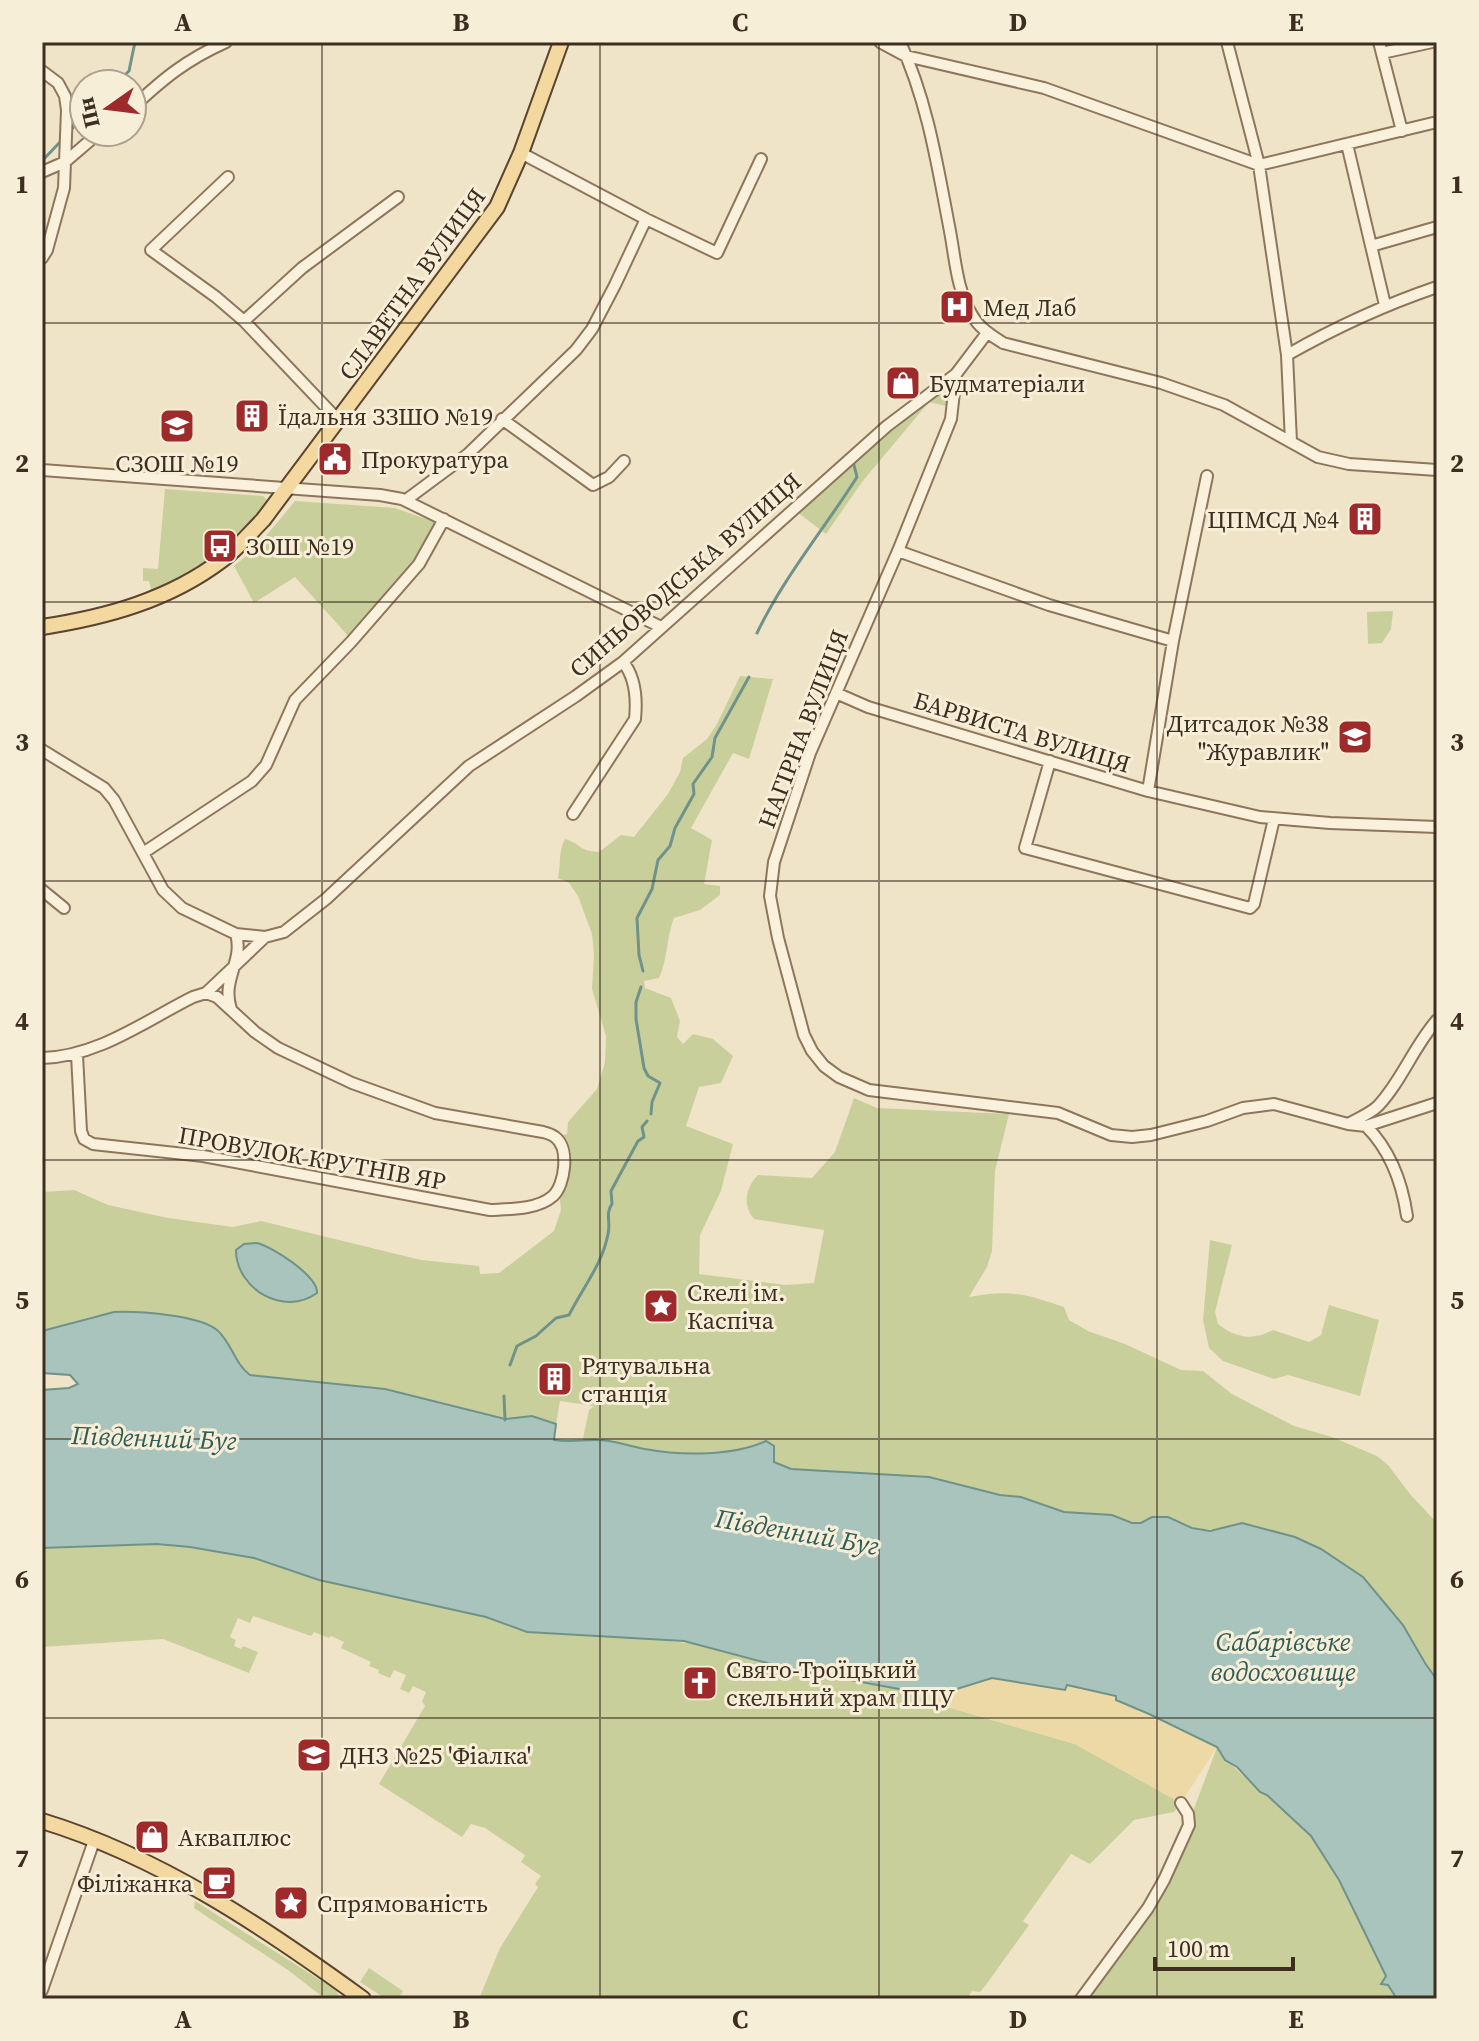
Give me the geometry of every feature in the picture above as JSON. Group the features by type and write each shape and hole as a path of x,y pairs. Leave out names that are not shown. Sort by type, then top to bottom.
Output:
{"main road":[{"name":"СЛАВЕТНА ВУЛИЦЯ","path":"42,627 136,606 184,584 229,555 263,520 487,223 506,191 561,42"},
{"path":"42,1821 95,1838 185,1881 311,1961 363,1999"}],"street":[{"path":"148,92 189,59 226,42"},
{"path":"880,42 906,56 1044,88 1259,165 1437,122"},
{"path":"900,42 930,128 962,290 973,318 987,333 1003,343 1161,383 1224,405 1318,457 1349,464 1437,470"},
{"path":"1227,42 1259,165 1287,355 1291,442"},
{"path":"1402,131 1381,48 1432,42"},
{"path":"42,71 58,83 65,96 64,188 42,258"},
{"path":"1347,144 1385,305"},
{"path":"42,172 65,162 81,148"},
{"path":"521,153 717,253 761,159"},
{"path":"228,177 151,250 244,321 339,421"},
{"path":"244,321 302,268 398,197"},
{"path":"406,500 468,454 576,350 592,329 646,219"},
{"path":"1371,246 1437,227"},
{"path":"1287,355 1333,328 1437,287"},
{"name":"СИНЬОВОДСЬКА ВУЛИЦЯ","path":"265,937 284,932 326,899 469,766 623,662 887,426 956,374 987,333"},
{"name":"НАГІРНА ВУЛИЦЯ","path":"956,374 951,419 898,551 810,753 774,862 770,896 785,968 804,1035 824,1066 839,1077 869,1090 1047,1111 1111,1135 1151,1135 1243,1108 1274,1104 1366,1126"},
{"path":"502,419 593,485 609,477 624,461"},
{"path":"42,470 286,487 406,500 661,627"},
{"path":"1148,791 1173,641 1207,476"},
{"path":"143,853 252,781 266,765 295,700 419,564 444,519"},
{"path":"898,551 1049,605 1173,641"},
{"path":"573,814 635,719 637,700 630,671 623,662"},
{"name":"БАРВИСТА ВУЛИЦЯ","path":"836,693 868,707 1148,791 1274,819 1437,827"},
{"path":"42,750 104,788 114,800 163,890 172,900 207,922 236,934 265,937"},
{"path":"1050,761 1025,848 1195,895 1250,908 1254,904 1274,819"},
{"path":"42,890 64,908"},
{"path":"231,1009 227,989 240,949 236,934"},
{"path":"42,1058 77,1055 206,993 265,937"},
{"path":"206,993 217,997 231,1009"},
{"name":"ПРОВУЛОК КРУТНІВ ЯР","path":"77,1055 81,1131 84,1139 93,1144 203,1156 490,1210 527,1207 552,1197 559,1189 563,1176 562,1147 555,1137 543,1132 435,1113 352,1083 278,1048 231,1009"},
{"path":"1348,1124 1377,1108 1398,1079 1420,1039 1437,1020"},
{"path":"1407,1216 1403,1190 1392,1161 1366,1126 1437,1103"},
{"path":"1081,1999 1148,1908 1164,1880 1189,1825 1188,1814 1181,1803"},
{"path":"42,1990 95,1838"}],"green space":[{"path":"937,390 944,390 950,407 929,402 862,482 826,534 793,509"},
{"path":"165,489 263,496 268,501 226,545 176,578 178,583 152,594 149,581 143,581 143,568 158,569"},
{"path":"295,501 395,508 440,524 418,564 351,639 295,577 254,603 234,566 257,547"},
{"path":"1393,611 1391,629 1382,643 1368,644 1367,612"},
{"path":"740,676 773,679 749,759 733,753 691,828 712,840 704,884 720,886 720,895 700,910 674,918 659,978 644,981 645,988 671,998 680,1021 677,1037 683,1044 693,1034 713,1039 733,1056 721,1083 699,1087 686,1126 733,1144 721,1191 700,1235 699,1274 786,1285 814,1283 824,1230 754,1219 748,1208 747,1196 758,1175 812,1178 835,1152 854,1098 877,1108 1009,1114 995,1171 992,1251 987,1267 969,1297 1018,1294 1064,1307 1069,1320 1088,1331 1181,1370 1203,1371 1232,1394 1294,1426 1332,1437 1377,1456 1388,1465 1437,1523 1437,1729 1227,1528 1200,1530 1168,1517 1152,1517 1141,1523 1132,1523 1112,1515 1064,1512 1021,1497 1000,1495 929,1477 791,1469 774,1462 774,1446 766,1441 740,1450 709,1453 582,1443 589,1410 594,1406 560,1401 556,1424 532,1416 505,1419 385,1389 250,1375 235,1360 225,1338 180,1319 140,1312 94,1316 42,1331 42,1192 74,1190 108,1205 168,1218 233,1227 261,1221 421,1260 479,1266 480,1274 499,1273 554,1231 561,1210 559,1189 563,1176 555,1137 567,1134 568,1122 597,1089 605,1062 606,1036 592,989 592,934 578,896 569,883 558,878 563,844 565,839 587,850 599,852 621,835 634,837 668,794 680,772 683,758 707,739 717,724"},
{"path":"1210,1240 1232,1245 1215,1312 1218,1324 1232,1332 1251,1337 1273,1330 1309,1342 1321,1335 1329,1305 1379,1320 1360,1396 1288,1375 1274,1379 1223,1361 1209,1348 1203,1320"},
{"path":"157,1544 264,1547 654,1639 703,1645 786,1668 915,1692 923,1700 1075,1744 1181,1803 1174,1812 1134,1820 1090,1864 1071,1854 1023,1921 1029,1925 980,1992 972,1991 967,1999 479,1999 500,1948 538,1887 535,1884 541,1876 521,1862 525,1855 485,1828 471,1824 462,1837 379,1784 425,1706 422,1701 426,1692 413,1686 409,1693 400,1689 406,1675 394,1670 390,1678 378,1673 379,1670 369,1666 371,1662 341,1648 344,1642 331,1636 329,1638 314,1632 311,1636 253,1616 250,1623 238,1618 230,1637 236,1640 234,1646 258,1652 249,1673 163,1639 42,1647 42,1548"},
{"path":"1217,1747 1240,1773 1316,1842 1360,1919 1386,1976 1382,1981 1397,1999 1081,1999 1147,1908 1189,1822"},
{"path":"195,1901 336,1990 340,1999 327,1999 320,1995 194,1908"},
{"path":"369,1968 403,1991 398,1999 386,1999 360,1982"}],"sand":[{"path":"992,1678 1065,1690 1066,1685 1117,1696 1116,1701 1217,1747 1181,1803 1075,1744 923,1700 915,1692 947,1692"}],"water":[{"path":"257,1243 283,1256 303,1271 317,1293 304,1300 290,1302 264,1295 253,1287 238,1264 236,1250 244,1244"},
{"name":"Сабарівське водосховище","path":"114,1312 168,1315 208,1325 222,1335 240,1365 250,1375 385,1389 505,1419 532,1416 556,1424 554,1440 602,1440 691,1454 739,1450 766,1441 774,1446 774,1462 791,1469 929,1477 1000,1495 1021,1497 1064,1512 1112,1515 1132,1523 1141,1523 1152,1517 1168,1517 1192,1528 1210,1531 1242,1523 1295,1537 1321,1549 1363,1577 1403,1625 1437,1680 1437,1999 1397,1999 1388,1985 1381,1984 1386,1976 1339,1880 1311,1836 1260,1792 1237,1767 1225,1760 1217,1747 1116,1700 1116,1696 1067,1685 1065,1690 992,1678 947,1692 915,1692 786,1668 684,1641 527,1632 486,1617 319,1580 254,1558 190,1547 157,1544 42,1548 42,1390 69,1388 78,1384 70,1375 42,1373 42,1331"}],"waterway":[{"path":"130,68 135,42"},
{"path":"42,161 61,141"},
{"path":"757,633 792,573 857,477 854,465"},
{"path":"643,971 637,918 652,889 658,860 670,846 675,828 694,794 693,784 712,757 715,738 749,677"},
{"path":"641,987 636,1002 636,1019 644,1068 648,1076 660,1083 651,1114"},
{"path":"510,1365 517,1346 536,1336 556,1318 569,1315 592,1276 608,1234 611,1191 638,1141 644,1137 642,1127 647,1121"},
{"path":"504,1396 505,1420"}],"place":[{"name":"Мед Лаб","path":"957,307"},
{"name":"Будматеріали","path":"903,383"},
{"name":"Їдальня ЗЗШО №19","path":"252,416"},
{"name":"СЗОШ №19","path":"177,426"},
{"name":"Прокуратура","path":"335,459"},
{"name":"ЦПМСД №4","path":"1365,519"},
{"name":"ЗОШ №19","path":"220,546"},
{"name":"Дитсадок №38 \"Журавлик\"","path":"1355,737"},
{"name":"Скелі ім. Каспіча","path":"661,1306"},
{"name":"Рятувальна станція","path":"555,1379"},
{"name":"Свято-Троїцький скельний храм ПЦУ","path":"700,1683"},
{"name":"ДНЗ №25 'Фіалка'","path":"314,1755"},
{"name":"Акваплюс","path":"152,1837"},
{"name":"Філіжанка","path":"219,1883"},
{"name":"Спрямованість","path":"291,1903"}],"water label":[{"name":"Південний Буг","path":"154,1438"},
{"name":"Південний Буг","path":"797,1532"}]}
